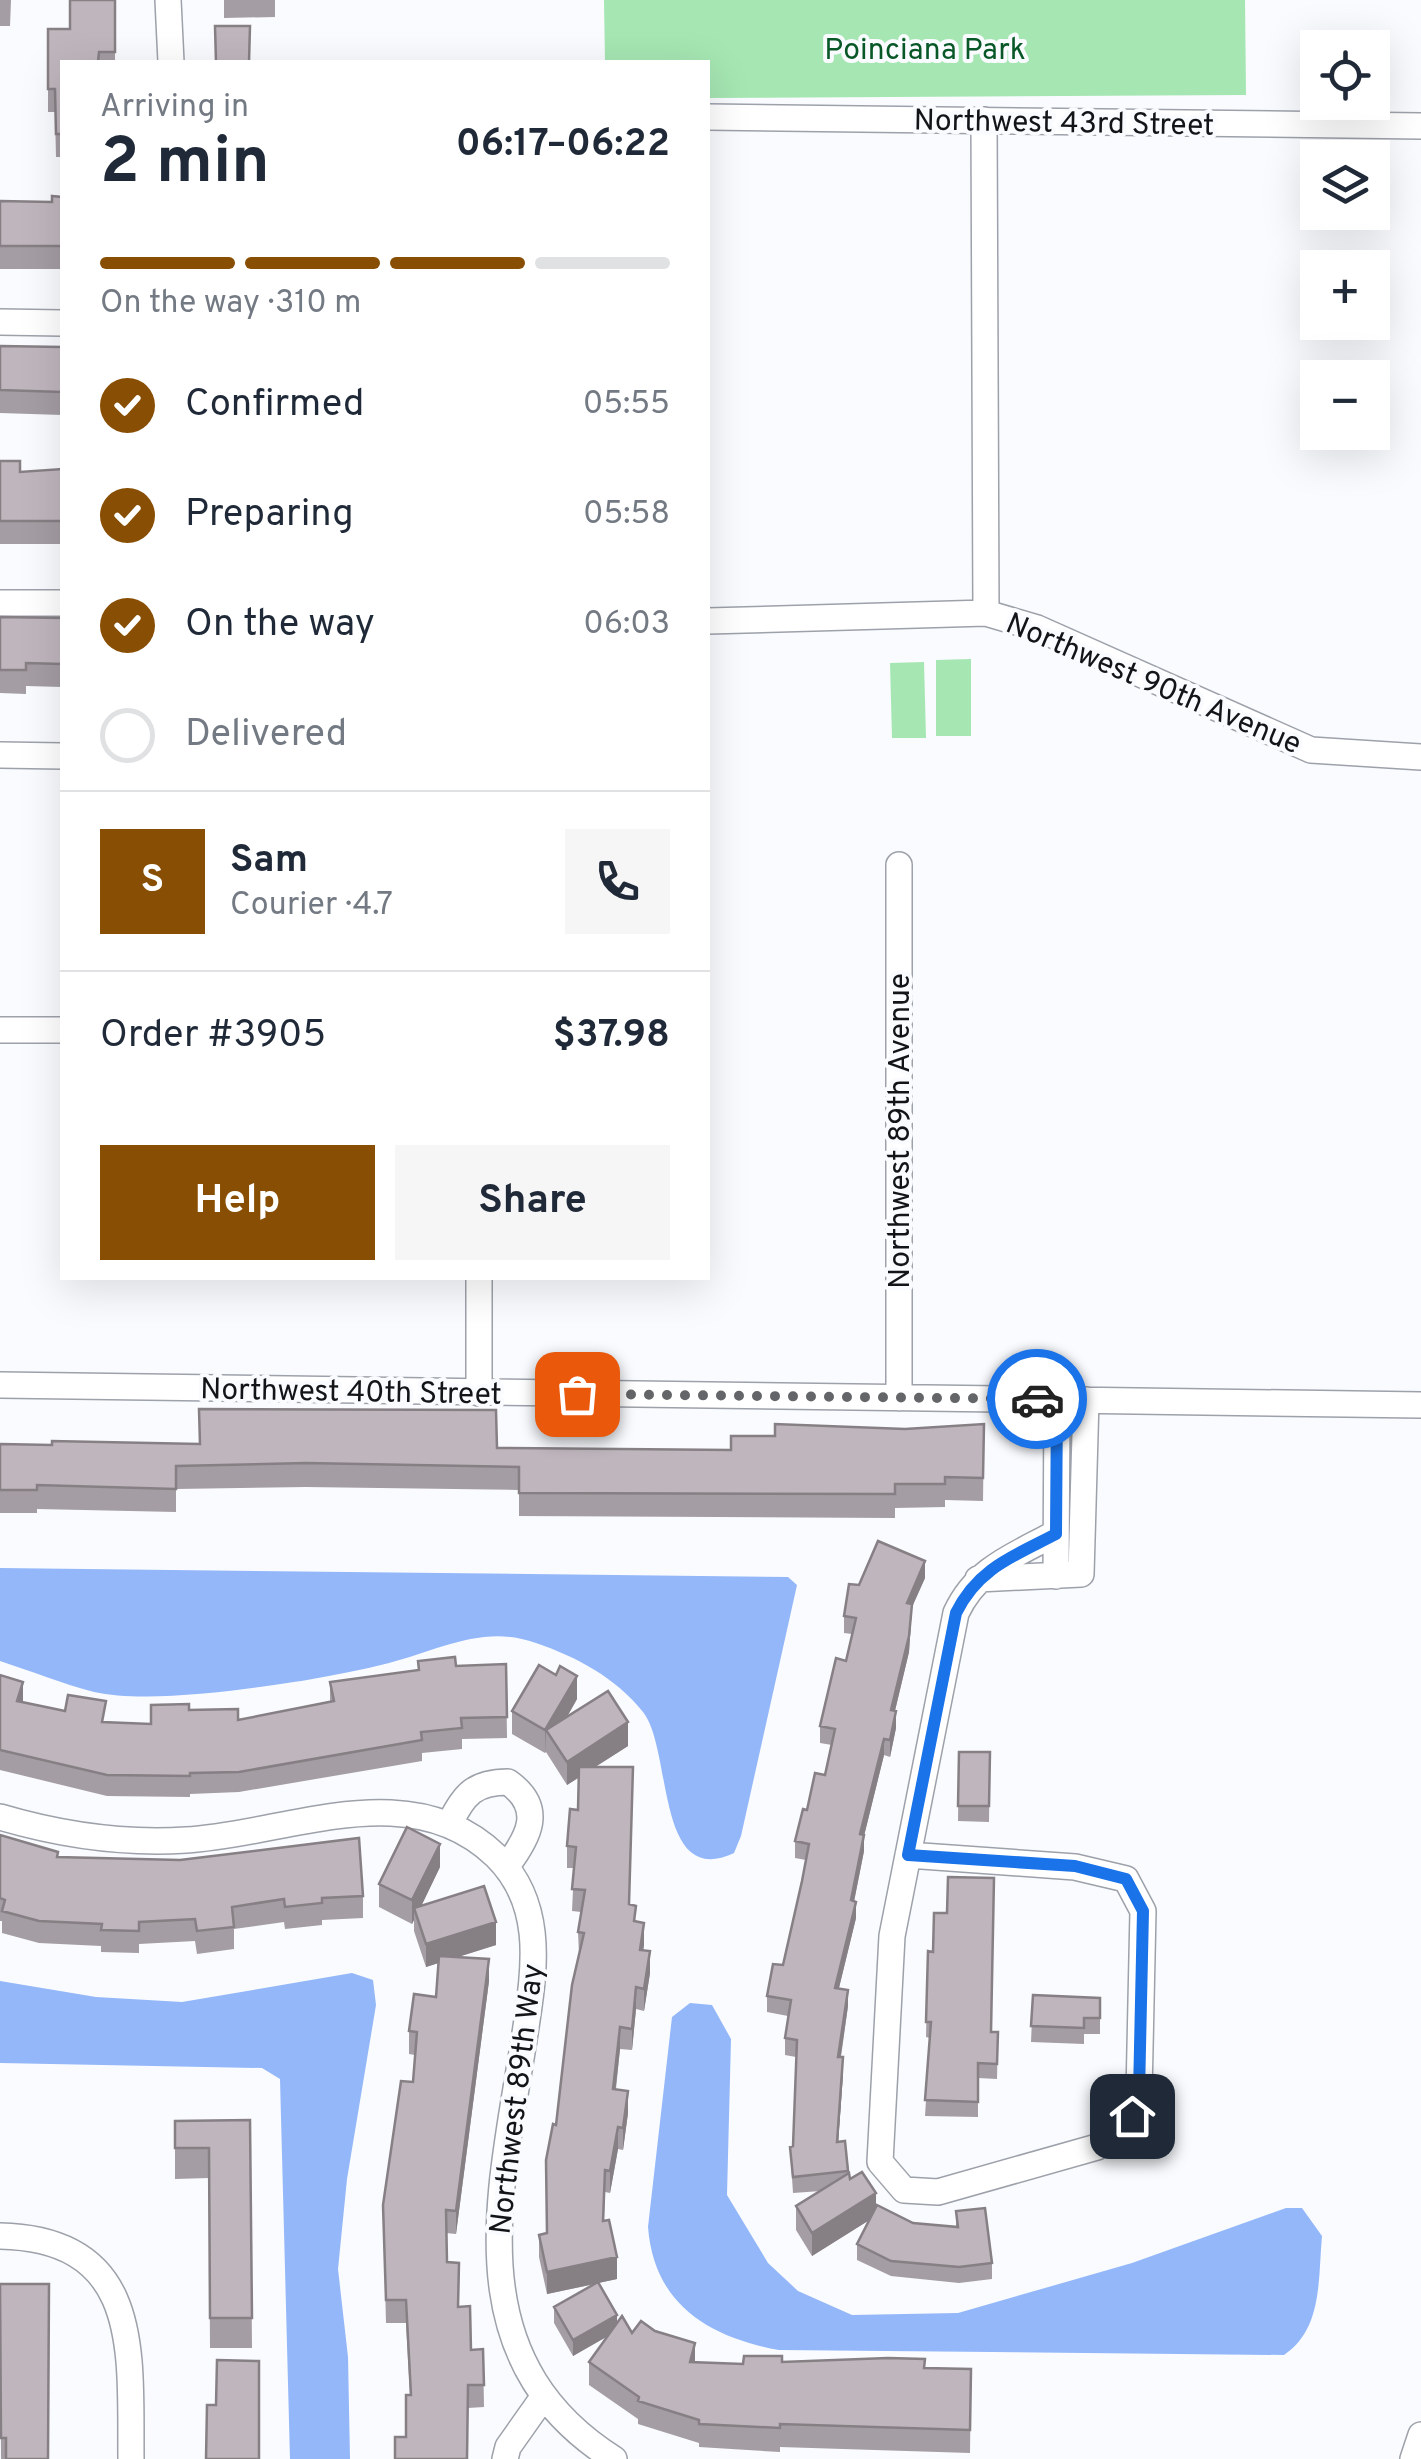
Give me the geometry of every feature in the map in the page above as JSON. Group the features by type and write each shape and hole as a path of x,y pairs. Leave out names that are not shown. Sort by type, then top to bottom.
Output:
{"street":[{"path":"168,0 172,60"},
{"name":"Northwest 43rd Street","path":"710,117 1421,126"},
{"path":"984,120 986,613"},
{"path":"0,322 60,323"},
{"path":"0,602 60,604"},
{"name":"Northwest 90th Avenue","path":"710,621 986,613 1037,628 1311,750 1421,757"},
{"path":"0,755 60,756"},
{"name":"Northwest 89th Avenue","path":"899,865 899,1398"},
{"path":"0,1030 60,1030"},
{"path":"479,1280 480,1393"},
{"name":"Northwest 40th Street","path":"0,1386 1421,1406"},
{"path":"1056,1576 1057,1399"},
{"path":"978,1578 1081,1574 1086,1400"},
{"path":"908,1855 1075,1866 1126,1879 1143,1911 1139,2093 1132,2116 1098,2147 938,2192 904,2190 880,2162 892,1936 908,1855 956,1613 978,1578 1007,1556 1056,1534"},
{"path":"450,1823 462,1798 477,1785 508,1782 523,1792 530,1808 531,1828 506,1867"},
{"name":"Northwest 89th Way","path":"0,1817 90,1838 142,1841 240,1834 366,1812 421,1814 450,1823 473,1836 506,1867 531,1920 534,1966 496,2262 510,2334 544,2396 603,2456"},
{"path":"0,2236 28,2237 60,2246 94,2269 118,2302 130,2344 130,2459"},
{"path":"505,2459 508,2447 544,2396"},
{"path":"1413,2459 1421,2435"}],"green space":[{"name":"Poinciana Park","path":"604,0 1245,0 1246,95 710,98 710,60 605,60"},
{"path":"971,659 971,736 936,736 936,660"},
{"path":"924,662 926,738 892,738 890,663"}],"water":[{"path":"0,1568 788,1577 797,1585 741,1836 734,1853 709,1859 691,1852 678,1835 652,1730 643,1712 608,1679 551,1649 498,1636 444,1646 379,1666 258,1687 142,1696 94,1692 0,1661"},
{"path":"352,1973 373,1980 376,2005 347,2179 338,2269 348,2357 350,2459 290,2459 280,2079 262,2068 0,2063 0,1981 96,1997 182,2002"},
{"path":"690,2003 712,2005 731,2039 727,2195 768,2263 798,2291 852,2315 958,2313 1132,2263 1286,2208 1302,2208 1322,2236 1319,2285 1306,2331 1284,2355 779,2350 708,2326 673,2296 661,2277 648,2227 672,2017"}],"building":[{"path":"70,0 115,0 115,52 99,52 98,60 60,60 60,134 56,134 55,89 48,89 48,29 70,29"},
{"path":"215,26 250,26 249,60 216,60"},
{"path":"52,196 60,197 60,246 0,246 0,201 52,202"},
{"path":"0,346 60,347 60,392 0,390"},
{"path":"0,461 20,461 20,472 60,469 60,521 0,521"},
{"path":"0,617 60,618 60,664 26,663 26,670 0,670"},
{"path":"199,1409 496,1410 497,1448 731,1450 731,1436 775,1436 775,1424 905,1429 984,1424 983,1478 945,1477 945,1484 895,1484 895,1494 519,1493 519,1467 306,1463 176,1466 176,1489 37,1485 37,1490 0,1490 0,1444 200,1444"},
{"path":"878,1541 925,1561 907,1603 912,1604 909,1636 891,1710 896,1711 890,1740 884,1739 860,1834 864,1835 851,1900 856,1902 835,1988 848,1990 838,2057 843,2057 837,2142 845,2141 848,2171 793,2177 790,2147 797,2040 785,2038 791,2000 767,1996 773,1964 783,1965 802,1881 809,1844 795,1841 803,1809 807,1810 815,1773 825,1775 835,1729 820,1726 836,1658 846,1661 856,1618 844,1616 849,1584 859,1585"},
{"path":"455,1657 456,1666 506,1664 507,1717 461,1718 462,1728 421,1732 422,1740 239,1772 190,1776 107,1775 0,1750 0,1675 23,1682 17,1701 65,1711 68,1695 106,1701 102,1722 151,1724 151,1705 189,1704 189,1710 238,1709 238,1720 334,1701 330,1682 419,1670 418,1661"},
{"path":"539,1665 556,1675 560,1666 577,1676 545,1730 512,1711"},
{"path":"608,1691 628,1722 567,1762 546,1730"},
{"path":"959,1752 990,1752 989,1806 958,1806"},
{"path":"579,1767 633,1767 629,1904 636,1906 634,1921 644,1923 640,1950 650,1951 644,1989 636,1987 632,2029 620,2027 613,2089 628,2091 623,2128 618,2127 610,2171 605,2170 603,2221 609,2220 617,2257 547,2272 539,2235 547,2233 546,2160 553,2124 556,2125 572,1985 584,1933 578,1932 585,1890 572,1889 576,1847 567,1846 570,1809 578,1810"},
{"path":"407,1827 440,1844 412,1900 379,1884"},
{"path":"0,1835 58,1852 57,1857 180,1860 359,1838 363,1896 322,1898 322,1903 285,1907 284,1899 232,1907 234,1927 197,1931 195,1919 139,1922 139,1931 101,1930 102,1924 39,1921 2,1911 5,1900 0,1898"},
{"path":"948,1877 994,1878 991,2032 998,2032 997,2064 978,2063 978,2102 925,2100 931,2022 926,2022 928,1951 933,1952 934,1913 947,1913"},
{"path":"484,1886 496,1922 426,1944 414,1908"},
{"path":"439,1956 489,1959 456,2211 446,2210 447,2262 459,2263 458,2307 470,2306 471,2350 483,2349 484,2385 468,2385 467,2459 395,2459 395,2437 406,2437 406,2395 411,2395 406,2300 386,2300 383,2205 401,2081 413,2082 417,2032 409,2031 414,1994 436,1997"},
{"path":"1033,1995 1100,1998 1100,2018 1084,2018 1084,2028 1031,2026"},
{"path":"250,2120 252,2318 210,2318 209,2148 175,2148 175,2121"},
{"path":"862,2172 876,2193 812,2233 796,2206 849,2173 850,2179"},
{"path":"877,2205 913,2223 958,2227 956,2211 985,2208 992,2263 959,2267 891,2261 857,2244"},
{"path":"598,2282 617,2315 573,2340 554,2307"},
{"path":"0,2284 49,2284 48,2459 6,2459 6,2438 1,2438"},
{"path":"622,2316 632,2333 641,2321 655,2331 695,2343 690,2362 743,2364 744,2356 782,2356 782,2362 888,2358 925,2359 924,2368 971,2369 970,2430 699,2424 699,2420 638,2401 639,2397 589,2362"},
{"path":"217,2360 259,2361 259,2459 206,2459 207,2405 216,2405"}],"way so far":[{"path":"577,1394 1037,1399"}],"route":[{"path":"1037,1399 1057,1399 1056,1534 1007,1556 984,1572 968,1588 956,1613 908,1855 1075,1866 1126,1879 1143,1911 1139,2093 1132,2116"}]}
